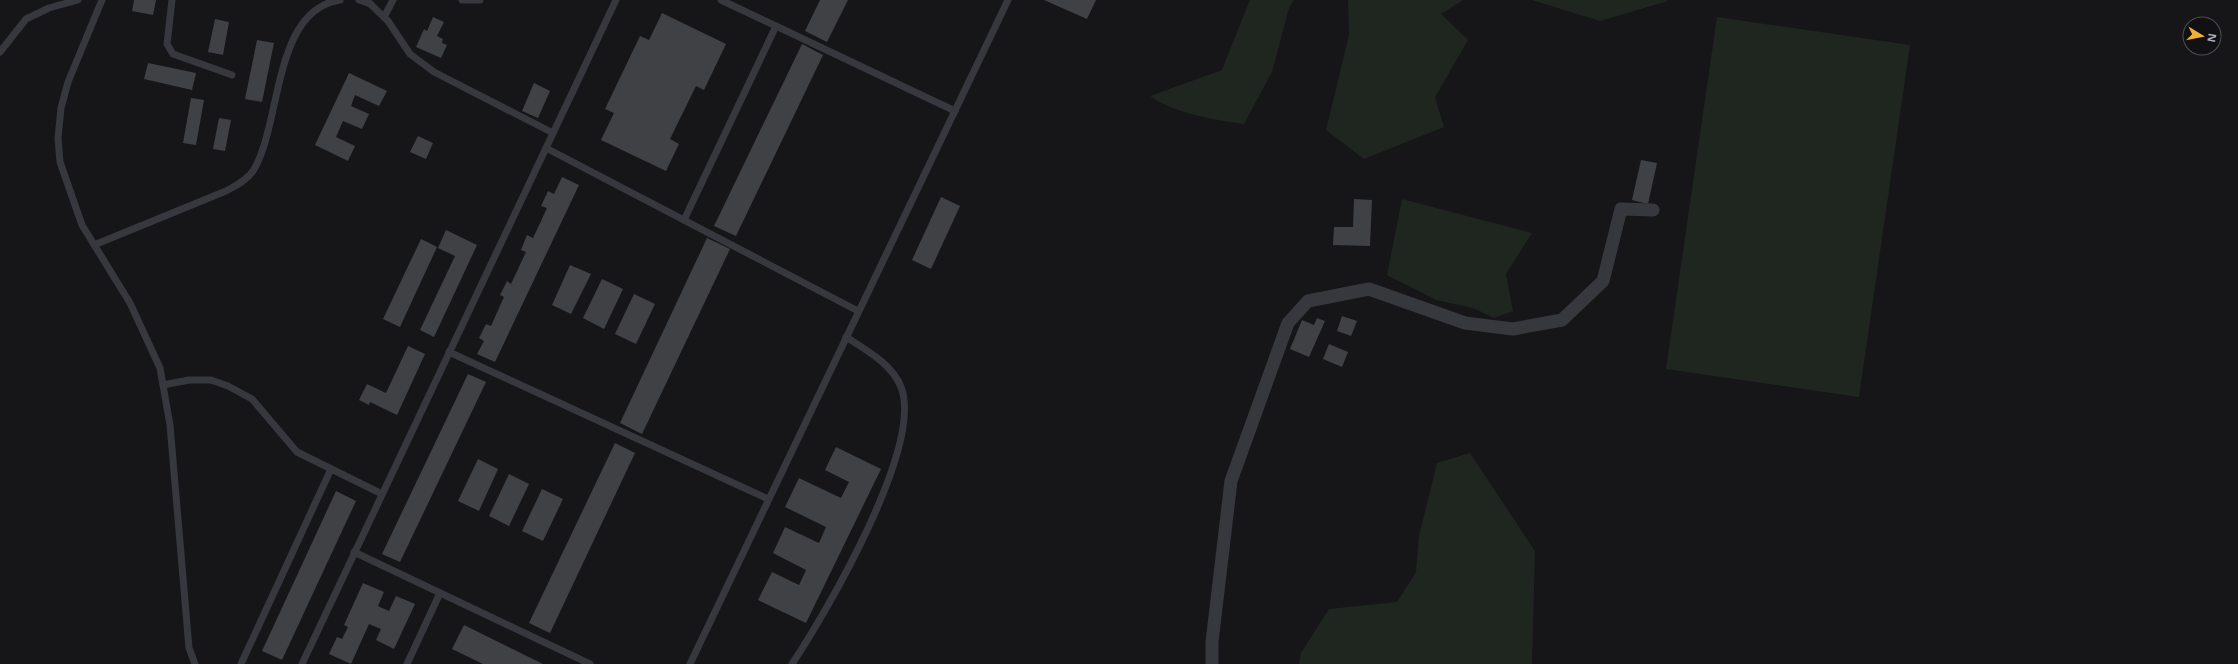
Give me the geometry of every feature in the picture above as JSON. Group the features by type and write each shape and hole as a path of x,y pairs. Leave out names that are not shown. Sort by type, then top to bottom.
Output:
{"street":[{"path":"1212,664 1212,642 1231,481 1288,323 1308,301 1369,289 1465,323 1513,330 1562,320 1603,281 1621,209 1653,210"}],"lane":[{"path":"0,52 26,19 49,8 78,0"},
{"path":"102,0 68,82 61,108 58,138 60,162 82,225 130,303 154,352 163,384 170,426 189,648 195,664"},
{"path":"172,0 167,44 173,54 232,75"},
{"path":"94,245 226,191 241,182 252,172 260,153 292,41 303,22 323,6 340,0"},
{"path":"359,0 369,2 384,17 410,54 434,72 553,133"},
{"path":"384,17 393,0"},
{"path":"462,0 480,0"},
{"path":"302,664 616,0"},
{"path":"721,0 955,111"},
{"path":"690,664 1008,0"},
{"path":"684,220 776,26"},
{"path":"546,148 858,311"},
{"path":"792,664 856,553 875,513 904,430 905,409 901,387 890,370 878,358 846,337"},
{"path":"449,352 768,499"},
{"path":"163,384 189,380 211,380 228,386 252,399 297,452 382,494"},
{"path":"240,664 331,469"},
{"path":"354,552 581,662 590,664"},
{"path":"406,664 440,593"}],"shaded area":[{"path":"1250,0 1294,0 1289,8 1272,72 1244,124 1195,115 1170,107 1150,96 1222,70"},
{"path":"1348,0 1463,0 1441,14 1468,40 1435,97 1444,127 1364,159 1326,130 1349,35"},
{"path":"1532,0 1666,0 1668,1 1600,21"},
{"path":"1717,17 1910,45 1859,397 1666,369"},
{"path":"1402,199 1532,233 1506,274 1513,311 1494,318 1473,308 1436,300 1387,275"},
{"path":"1470,453 1535,551 1532,664 1299,664 1301,653 1329,609 1397,602 1416,572 1419,536 1437,463"}],"building":[{"path":"134,0 156,0 153,15 132,11"},
{"path":"820,0 848,0 827,42 805,31"},
{"path":"1044,0 1096,0 1087,19"},
{"path":"662,13 726,44 704,90 696,86 670,139 679,144 666,171 601,140 614,113 605,109 640,36 649,40"},
{"path":"433,17 444,22 437,36 443,39 442,43 447,45 441,58 416,47 424,29 427,31"},
{"path":"215,19 229,22 223,55 208,52"},
{"path":"257,40 274,43 262,102 245,99"},
{"path":"802,44 823,55 736,236 714,226"},
{"path":"148,63 196,73 192,90 144,79"},
{"path":"349,73 387,91 379,106 355,95 351,106 369,114 362,129 343,121 336,137 355,146 348,161 315,145"},
{"path":"534,83 550,91 538,118 522,111"},
{"path":"191,98 204,100 196,145 183,143"},
{"path":"219,118 231,120 225,151 213,149"},
{"path":"418,136 433,143 426,159 410,152"},
{"path":"1641,160 1657,163 1648,204 1632,200"},
{"path":"562,177 579,185 495,362 477,354 484,341 479,338 486,324 491,326 504,297 500,295 507,281 511,284 526,252 521,250 527,235 533,238 541,221 547,208 541,206 548,191 554,194"},
{"path":"941,197 960,206 931,269 912,260"},
{"path":"1354,199 1372,200 1370,246 1333,245 1334,227 1353,227"},
{"path":"446,230 477,245 434,337 420,330 455,256 438,248"},
{"path":"707,238 730,249 642,434 620,423"},
{"path":"421,239 437,247 400,327 383,319"},
{"path":"570,265 591,274 571,314 552,305"},
{"path":"602,279 623,289 604,329 583,318"},
{"path":"634,294 655,304 636,344 615,334"},
{"path":"1342,316 1357,321 1351,336 1337,331"},
{"path":"1317,318 1325,321 1309,357 1290,349 1302,320 1314,325"},
{"path":"1329,344 1348,352 1342,367 1323,359"},
{"path":"408,346 425,354 397,415 370,402 369,405 359,400 367,384 386,393"},
{"path":"468,374 486,382 400,562 382,554"},
{"path":"615,443 635,453 550,633 529,623"},
{"path":"836,447 881,469 806,623 758,600 772,572 799,585 806,570 773,553 785,527 819,543 826,527 785,507 799,478 841,498 849,482 825,470"},
{"path":"478,459 498,469 479,511 458,501"},
{"path":"509,474 529,484 509,526 489,516"},
{"path":"542,489 563,499 543,541 522,531"},
{"path":"336,491 356,501 282,660 262,651"},
{"path":"363,583 384,592 378,606 389,611 396,596 415,604 394,649 376,640 381,629 369,624 351,664 329,654 337,637 342,639 348,627 344,625"},
{"path":"464,625 543,664 483,664 452,649"}]}
